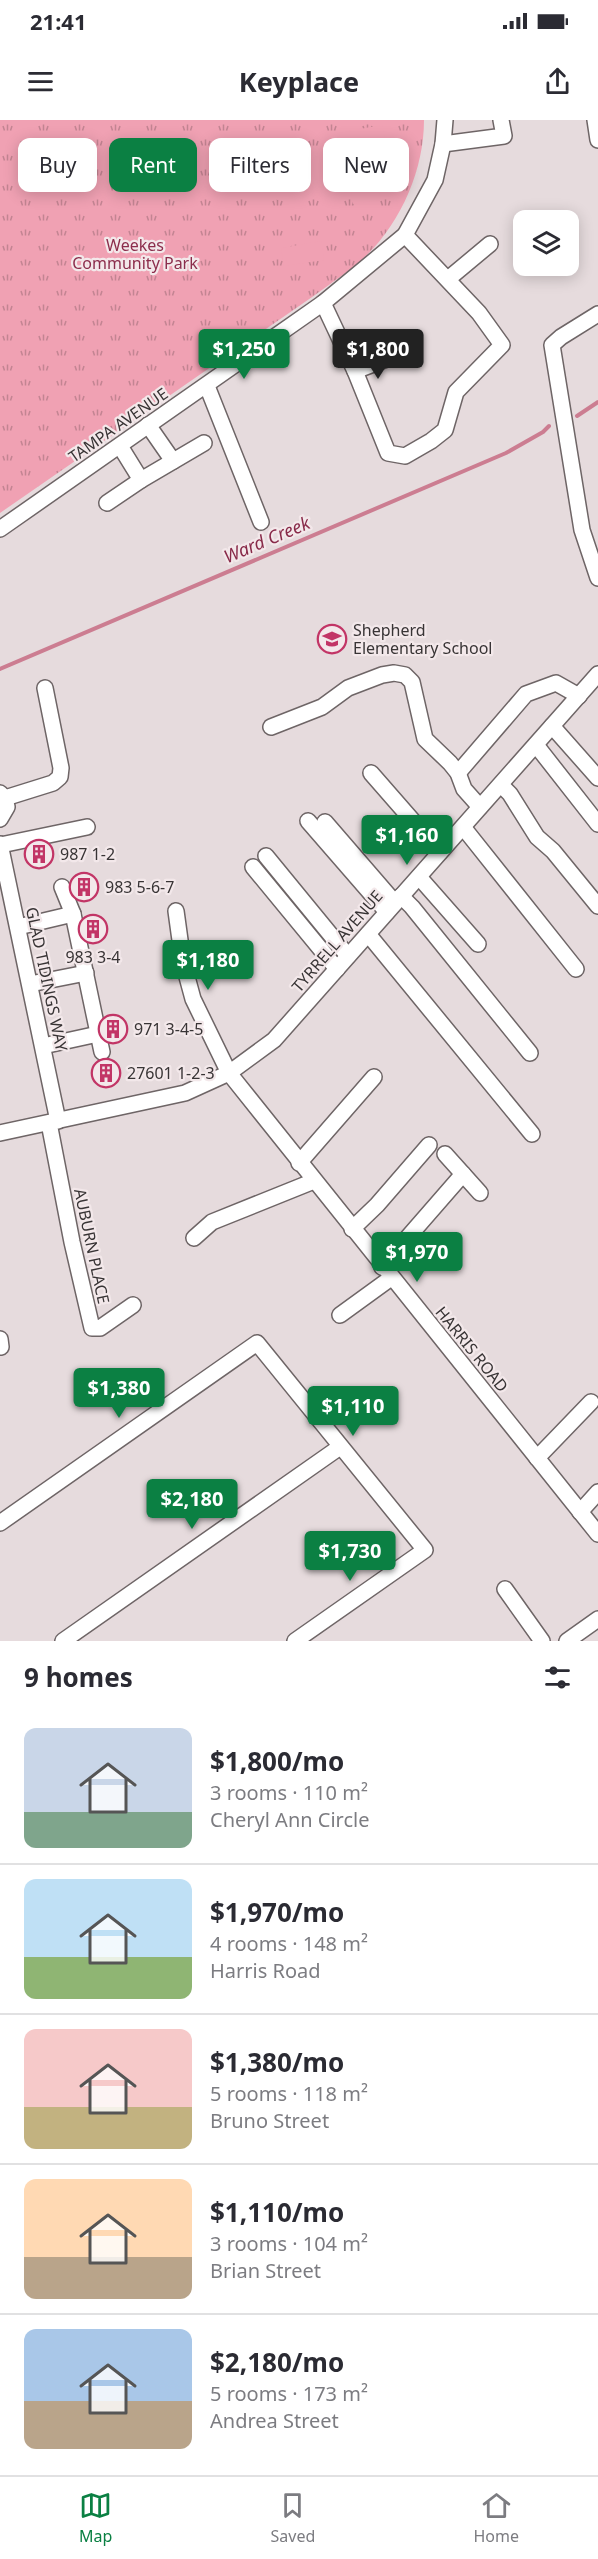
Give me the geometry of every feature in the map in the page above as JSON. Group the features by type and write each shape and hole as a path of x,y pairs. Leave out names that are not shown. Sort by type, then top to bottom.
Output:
{"street":[{"name":"TAMPA AVENUE","path":"0,529 323,303 405,235 435,180 443,144 445,120"},
{"path":"443,144 504,136 501,120"},
{"path":"595,120 598,140"},
{"path":"323,303 355,371 388,453 405,456 445,430 456,392 502,345 479,313 405,235"},
{"path":"448,279 490,244"},
{"path":"598,314 552,345 552,357 582,530 598,578"},
{"path":"355,371 388,358"},
{"path":"207,386 261,522"},
{"path":"148,425 173,461"},
{"path":"107,503 204,443"},
{"path":"120,446 141,480"},
{"path":"271,727 322,707 348,688 382,675 394,673 405,675 412,682 425,739 458,773 464,789 480,807"},
{"name":"TYRRELL AVENUE","path":"0,1133 185,1093 229,1073 274,1040 552,726 597,679"},
{"path":"458,773 526,694 556,683 579,696"},
{"path":"0,819 7,807 2,795 53,783 60,777 61,768 45,688"},
{"path":"552,726 598,778"},
{"path":"536,745 598,824"},
{"path":"371,773 440,852"},
{"path":"501,785 510,794 537,837 553,851 598,906"},
{"path":"308,821 394,904 412,907 530,1053"},
{"path":"325,822 394,904"},
{"path":"0,845 87,827"},
{"path":"463,827 576,969"},
{"name":"GLAD TIDINGS WAY","path":"0,845 43,1046 54,1122"},
{"path":"266,856 348,956"},
{"path":"253,867 337,969"},
{"path":"419,877 478,944"},
{"path":"62,887 73,914 102,1052"},
{"name":"HARRIS ROAD","path":"176,911 183,962 193,999 229,1073 598,1534"},
{"path":"18,927 73,914"},
{"path":"368,934 532,1134"},
{"path":"30,984 86,973"},
{"path":"43,1046 98,1034"},
{"path":"299,1163 374,1077"},
{"name":"AUBURN PLACE","path":"54,1122 72,1242 92,1328 100,1328 133,1305"},
{"path":"352,1229 377,1205 429,1145"},
{"path":"445,1154 480,1193"},
{"path":"340,1314 387,1272 464,1174"},
{"path":"194,1238 212,1222 314,1181"},
{"path":"0,1523 257,1343 424,1550 295,1641"},
{"path":"537,1458 591,1402"},
{"path":"63,1641 340,1447"},
{"path":"580,1512 598,1492"},
{"path":"505,1589 542,1641"},
{"path":"567,1641 598,1619"}],"green space":[{"name":"Weekes Community Park","path":"0,120 424,120 420,157 409,193 391,226 367,255 315,295 0,513"},
{"path":"382,125 385,138 338,138 337,133"},
{"path":"323,150 324,192 277,200 276,192 311,192 311,152"},
{"path":"352,192 379,192 380,200 353,204"},
{"path":"321,241 324,260 284,266 281,248"}],"waterway":[{"name":"Ward Creek","path":"577,416 598,402"},
{"name":"Ward Creek","path":"0,669 506,453 543,432 549,426"}],"place":[{"name":"Shepherd Elementary School","path":"332,639"},
{"name":"987 1-2","path":"39,854"},
{"name":"983 5-6-7","path":"84,887"},
{"name":"983 3-4","path":"93,929"},
{"name":"971 3-4-5","path":"113,1029"},
{"name":"27601 1-2-3","path":"106,1073"}]}
